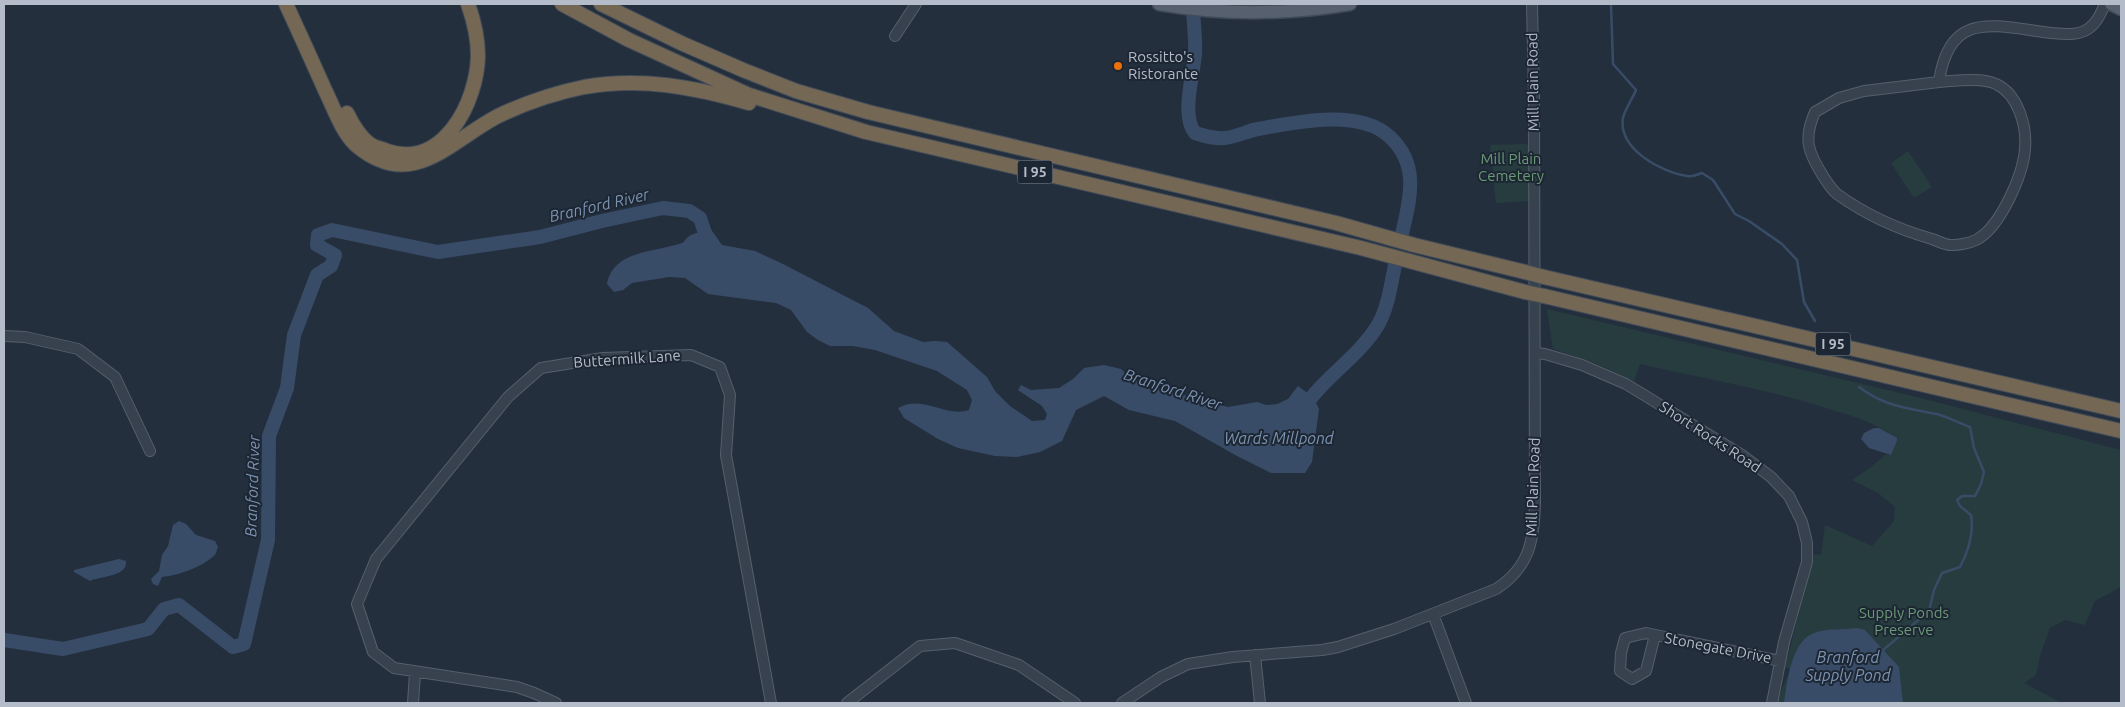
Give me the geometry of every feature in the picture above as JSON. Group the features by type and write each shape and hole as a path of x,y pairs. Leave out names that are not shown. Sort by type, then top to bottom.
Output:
{"highway":[{"path":"286,4 340,122 355,144 376,160 402,165 426,161 498,117 543,98 583,88 625,82 668,84 716,93 794,117 866,132"},
{"path":"296,4 351,123 372,146 396,154 424,152 446,139 462,116 475,84 478,56 475,24 468,4"},
{"name":"I 95","path":"562,4 629,40 749,95 866,132 1361,248 1526,292 2121,431"},
{"name":"I 95","path":"601,4 681,43 743,70 805,93 868,112 1336,223 1414,246 2121,412"}],"main road":[{"path":"1159,4 1207,11 1270,13 1313,10 1350,4"},
{"path":"2111,4 2121,9"}],"street":[{"path":"895,36 916,4"},
{"name":"Mill Plain Road","path":"1122,703 1179,667 1205,660 1338,647 1484,595 1507,582 1515,574 1529,550 1534,533 1535,517 1536,353 1532,4"},
{"path":"1939,82 1941,64 1946,51 1959,36 1972,28 1988,26 2060,34 2082,32 2094,24 2105,4"},
{"path":"1974,80 1995,83 2014,99 2022,121 2025,148 2021,171 2008,202 1992,225 1976,240 1952,246 1899,230 1857,209 1834,192 1810,152 1807,140 1810,122 1815,112 1838,98 1864,91 1939,82 1974,80"},
{"path":"4,336 25,337 78,349 115,377 150,451"},
{"name":"Short Rocks Road","path":"1536,353 1582,365 1626,384 1742,455 1771,477 1789,496 1800,514 1807,551 1804,575 1780,661 1772,703"},
{"name":"Buttermilk Lane","path":"415,673 394,668 373,652 357,604 376,559 508,397 541,368 602,358 691,355 720,367 730,395 726,455 771,703"},
{"path":"1433,614 1466,703"},
{"name":"Stonegate Drive","path":"1655,635 1646,671 1632,679 1620,671 1621,653 1625,638 1646,633 1780,661"},
{"path":"847,703 920,646 955,643 1020,664 1075,703"},
{"path":"1255,655 1260,703"},
{"path":"413,703 415,673 516,687 556,703"}],"green space":[{"name":"Mill Plain Cemetery","path":"1529,144 1529,201 1496,203 1490,145"},
{"path":"1908,151 1932,187 1914,198 1891,163"},
{"name":"Supply Ponds Preserve","path":"1547,309 1921,398 2121,450 2121,587 2095,601 2085,625 2065,620 2050,628 2040,656 2036,675 2024,683 2062,703 1776,703 1798,652 1790,669 1785,667 1814,554 1821,555 1825,525 1872,546 1894,521 1895,507 1878,493 1852,480 1885,455 1891,455 1897,441 1890,434 1864,420 1757,389 1640,364 1634,381 1595,363 1553,349"}],"water":[{"name":"Wards Millpond","path":"710,228 722,245 755,251 783,264 868,308 894,331 923,342 947,342 987,377 995,391 1010,406 1032,421 1045,420 1047,414 1042,406 1018,390 1021,385 1031,390 1059,388 1073,379 1084,368 1104,365 1121,369 1126,374 1147,385 1228,407 1257,402 1266,405 1277,404 1288,399 1298,386 1313,397 1319,409 1312,462 1305,473 1271,473 1175,421 1129,410 1104,396 1076,410 1062,441 1040,452 1017,457 995,456 958,448 938,439 904,418 898,408 907,404 916,404 960,412 969,410 972,400 967,390 937,371 875,350 853,346 830,346 807,332 791,310 776,303 708,294 685,278 669,277 632,283 623,290 614,292 607,284 611,273 617,265 626,259 646,251 681,244 688,237"},
{"path":"1874,428 1879,428 1897,438 1891,455 1869,448 1861,439 1864,433"},
{"path":"179,521 186,524 196,535 215,541 218,547 215,555 204,563 183,572 162,577 158,586 153,584 151,579 159,571 162,555 168,546 173,525"},
{"path":"119,559 126,561 125,566 123,570 112,575 90,581 74,572 74,570"},
{"name":"Branford Supply Pond","path":"1857,628 1865,630 1899,667 1903,703 1784,703 1791,664 1800,644 1806,637 1824,630"}],"waterway":[{"name":"Branford River","path":"1193,4 1195,54 1188,106 1191,126 1195,133 1213,138 1225,138 1273,126 1327,120 1345,120 1377,128 1390,137 1399,148 1406,159 1409,171 1410,195 1402,234"},
{"path":"1611,4 1613,64 1636,90 1623,118 1623,129 1627,140 1643,157 1665,170 1689,176 1702,173 1713,180 1735,214 1749,221 1782,244 1797,260 1804,302 1815,321"},
{"name":"Branford River","path":"4,640 63,649 148,629 164,609 179,605 233,647 244,644 268,540 269,436 287,388 294,335 317,275 331,266 335,255 317,245 318,235 332,230 438,252 540,237 663,208 689,211 700,218 710,248"},
{"name":"Branford River","path":"1302,411 1310,399 1360,348 1378,325 1387,304 1395,265"},
{"path":"1859,387 1886,402 1937,414 1970,427 1974,448 1984,472 1975,496 1962,496 1957,500 1960,506 1971,515 1972,522 1970,541 1960,567 1942,573 1934,590 1929,611 1882,651"}],"place":[{"name":"Rossitto's Ristorante","path":"1118,66"}]}
